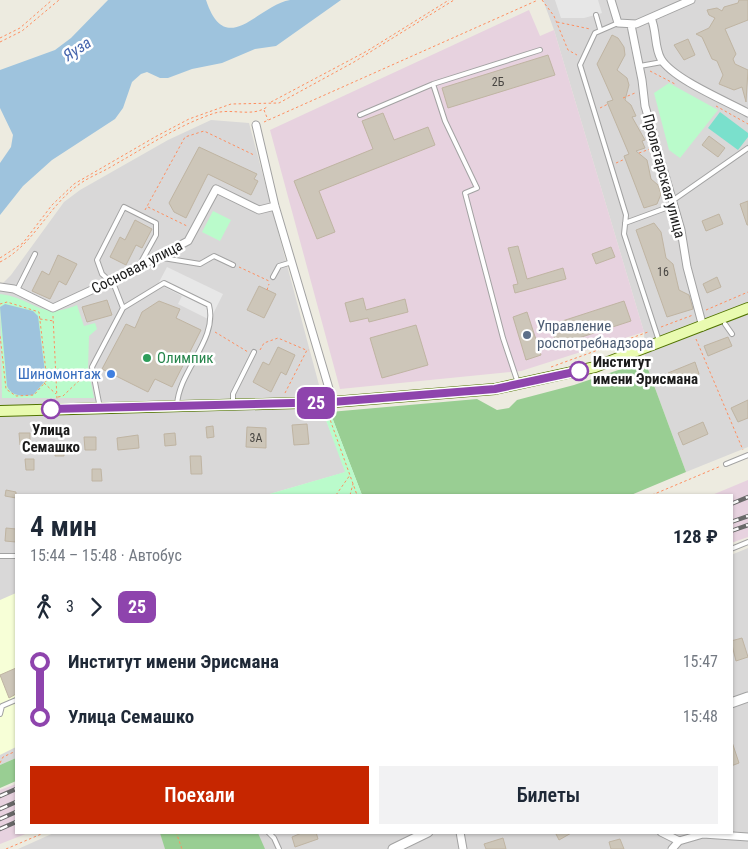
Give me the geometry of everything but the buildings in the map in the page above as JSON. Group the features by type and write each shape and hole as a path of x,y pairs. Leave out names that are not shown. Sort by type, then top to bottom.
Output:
{"main road":[{"path":"0,411 233,404 329,404 495,389 595,367 703,326 725,321 748,308"}],"street":[{"path":"611,0 618,23 630,25 651,18 687,1"},
{"path":"651,18 657,32 658,53 675,73 748,113"},
{"name":"Пролетарская улица","path":"630,25 640,66 645,106 658,146 673,203 692,290 703,326"},
{"path":"256,125 275,206 317,347 329,404"},
{"name":"Сосновая улица","path":"53,308 139,267 188,240 216,189 260,210 275,206"},
{"path":"0,286 17,290 53,308"},
{"path":"733,702 748,697"},
{"path":"460,834 463,849"},
{"path":"666,834 679,840 703,834 748,837"},
{"path":"393,849 408,837"},
{"path":"672,849 679,840"}],"lane":[{"path":"596,15 600,29"},
{"path":"618,23 596,32 582,57 580,65 626,215 624,234 660,343"},
{"path":"360,115 432,84 540,50"},
{"path":"640,66 663,61"},
{"path":"432,84 445,121 477,188 465,193 503,338 519,385"},
{"path":"625,223 673,203 748,148"},
{"path":"123,308 111,281 102,274 98,263 98,256 123,208 128,208 155,221 156,232 139,267"},
{"path":"17,290 35,254"},
{"path":"157,257 200,264 214,256 233,265"},
{"path":"273,276 279,266 292,262"},
{"path":"100,408 92,369 123,308 162,283 166,283 209,305 211,316 209,328 178,399 178,406"},
{"path":"725,321 732,334"},
{"path":"233,404 234,394 254,354"},
{"path":"726,464 748,455"},
{"path":"733,549 748,542"},
{"path":"0,556 15,556"},
{"path":"0,714 2,706 15,700"},
{"path":"270,834 279,849"}],"path":[{"path":"0,38 20,28 52,0"},
{"path":"0,42 22,30 59,0"},
{"path":"271,102 367,51 449,0"},
{"path":"0,258 23,243 52,205 70,188 155,137 190,119 231,104 278,102 354,62 454,0"},
{"path":"256,125 538,0"},
{"path":"542,0 552,10 568,50 582,57"},
{"path":"556,22 587,28 596,32"},
{"path":"623,98 643,90"},
{"path":"594,110 608,104"},
{"path":"0,262 24,247 60,201 80,183 168,133 205,116 223,111 252,112 267,107"},
{"path":"264,109 268,120"},
{"path":"143,215 185,138 204,131 264,160"},
{"path":"640,153 658,146"},
{"path":"611,165 625,159"},
{"path":"147,206 195,230"},
{"path":"233,265 270,282"},
{"path":"267,290 273,276"},
{"path":"0,304 7,302 39,312 47,380 34,395 20,396 8,392 5,386 0,335"},
{"path":"53,308 58,402"},
{"path":"40,319 54,321"},
{"path":"209,328 231,344 254,354 260,350 264,343 278,338 307,350 317,347"},
{"path":"695,337 744,451 748,449"},
{"path":"284,396 307,350"},
{"path":"44,382 57,396 63,396 92,369"},
{"path":"329,404 357,494"},
{"path":"654,494 726,464"},
{"path":"337,494 350,475"},
{"path":"350,494 353,484"},
{"path":"0,757 15,751"},
{"path":"0,763 3,757"},
{"path":"6,849 41,834"},
{"path":"177,834 182,849"}],"shaded area":[{"path":"543,0 748,0 748,447 686,472 645,361 644,332 554,30"},
{"path":"555,0 598,0 602,13 584,18 561,18"},
{"path":"529,10 540,36 554,30 644,332 521,371 340,389 270,130"},
{"path":"669,83 718,110 680,158 669,150 654,93"},
{"path":"720,112 748,133 748,137 738,150 708,128"},
{"path":"211,120 249,123 319,385 323,412 346,472 269,494 15,494 15,758 0,765 0,286 11,275 64,202 80,190 168,140"},
{"path":"213,211 231,220 220,241 202,232"},
{"path":"167,267 223,294 210,320 178,304 182,296 158,284"},
{"path":"0,294 12,296 45,310 54,311 77,305 84,326 95,323 97,329 89,336 88,368 94,398 2,398"},
{"path":"323,412 330,412 362,494 269,494 345,472"},
{"path":"748,480 748,537 733,542 733,494 714,494"},
{"path":"748,548 748,849 18,849 52,834 733,834 733,554"},
{"path":"15,593 15,748 0,755 0,600"},
{"path":"15,784 15,834 25,834 0,844 0,790"}],"green space":[{"path":"645,361 686,472 633,494 362,494 330,412 477,399 497,410 509,408 517,400 574,385"},
{"path":"15,758 15,781 0,788 0,765"},
{"path":"160,834 258,834 265,849 165,849"}],"water":[{"name":"Яуза","path":"108,0 206,0 214,17 223,26 233,28 244,24 278,4 290,0 341,0 276,46 255,49 222,63 192,69 168,78 160,78 147,72 141,74 132,82 123,108 115,119 52,160 23,186 0,215 0,163 11,147 13,135 0,108 0,70 55,50 71,38"},
{"path":"5,304 33,311 38,316 46,380 33,395 15,394 7,386 0,307"}],"railway":[{"path":"733,503 748,497"},
{"path":"733,521 748,516"},
{"path":"733,530 748,525"},
{"path":"0,796 15,789"},
{"path":"0,809 15,802"},
{"path":"0,819 15,812"},
{"path":"0,829 15,822"}],"bus line":[{"name":"25","path":"51,409 332,402 495,389 579,371"}],"place":[{"name":"Управление роспотребнадзора","path":"527,335"},
{"name":"Олимпик","path":"147,358"},
{"name":"Институт имени Эрисмана","path":"579,371"},
{"name":"Шиномонтаж","path":"111,374"},
{"name":"Улица Семашко","path":"51,409"}]}
